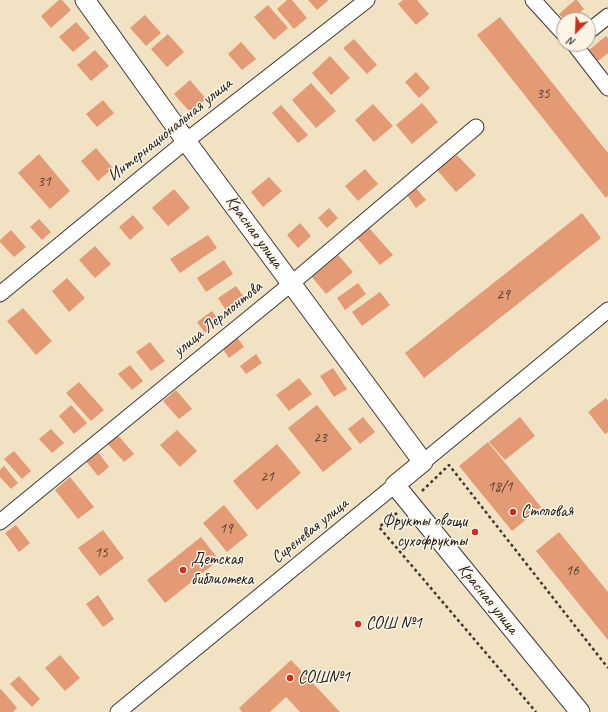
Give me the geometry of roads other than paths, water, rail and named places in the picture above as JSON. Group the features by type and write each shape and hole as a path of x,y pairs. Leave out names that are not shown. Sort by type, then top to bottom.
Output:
{"street":[{"name":"Красная улица","path":"85,0 423,462"},
{"name":"Интернациональная улица","path":"0,294 186,140 367,0"},
{"path":"533,0 556,25"},
{"path":"596,26 608,16"},
{"path":"580,52 608,88"},
{"name":"улица Лермонтова","path":"0,522 292,283 476,127"},
{"path":"395,485 608,310"},
{"name":"Красная улица","path":"395,485 580,712"},
{"name":"Сиреневая улица","path":"118,712 395,485"}],"place":[{"name":"Столовая","path":"513,512"},
{"name":"Фрукты овощи сухофрукты","path":"475,532"},
{"name":"Детская библиотека","path":"183,570"},
{"name":"СОШ №1","path":"358,624"},
{"name":"СОШ№1","path":"290,678"}]}
